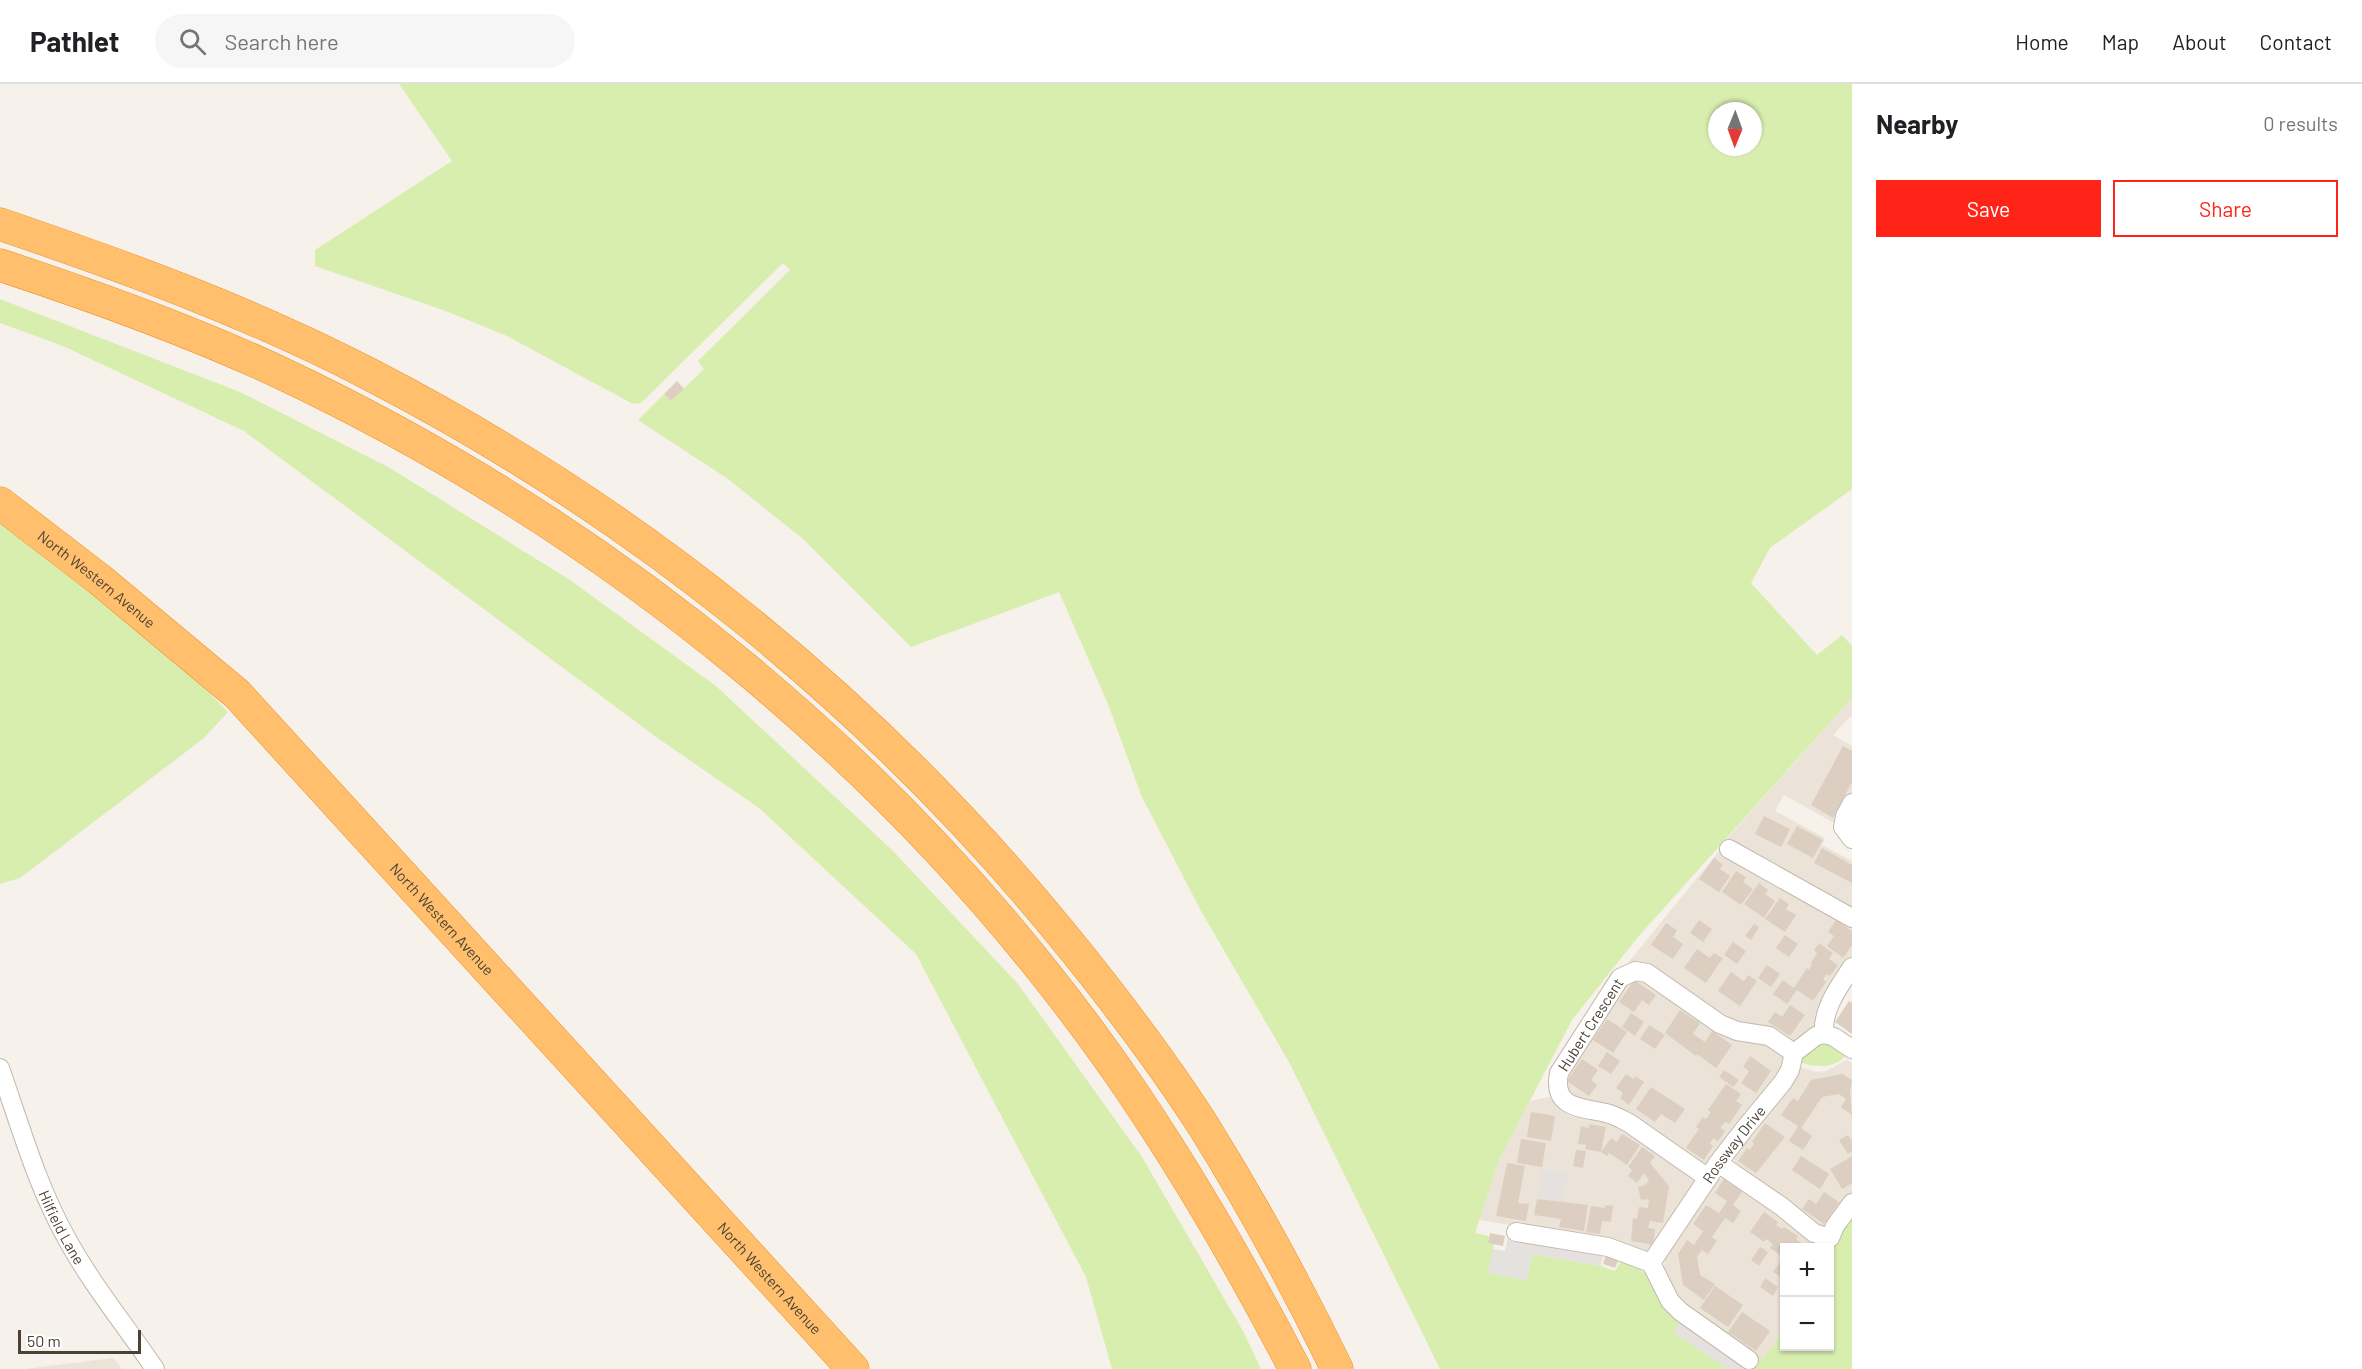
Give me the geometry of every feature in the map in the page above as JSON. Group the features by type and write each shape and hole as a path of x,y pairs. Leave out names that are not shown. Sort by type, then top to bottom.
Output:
{"highway":[{"path":"0,224 214,302 321,350 442,412 515,455 654,548 789,654 854,711 975,834 1031,897 1145,1040 1199,1119 1249,1200 1295,1282 1337,1369"},
{"path":"0,265 119,307 277,371 411,441 496,488 562,531 648,592 765,684 830,741 907,819 1003,923 1059,992 1114,1066 1164,1141 1248,1279 1295,1369"},
{"name":"North Western Avenue","path":"0,503 99,579 237,694 853,1369"}],"street":[{"path":"1852,803 1843,821 1843,827 1852,839"},
{"path":"1729,849 1852,918"},
{"path":"1824,1034 1825,1015 1852,967"},
{"name":"Hubert Crescent","path":"1794,1053 1769,1036 1720,1024 1647,973 1635,971 1620,978 1559,1073 1557,1082 1560,1095 1570,1105 1615,1116 1629,1123 1780,1206 1814,1233 1830,1238 1835,1226 1852,1203"},
{"path":"1794,1053 1816,1036 1824,1034 1834,1037 1852,1049"},
{"name":"Rossway Drive","path":"1651,1263 1713,1170 1744,1128 1783,1082 1790,1070 1794,1053"},
{"name":"Hilfield Lane","path":"0,1068 45,1192 66,1237 100,1292 155,1369"},
{"path":"1516,1232 1608,1246 1651,1263 1670,1301 1681,1312 1749,1360"}],"shaded area":[{"path":"1852,698 1852,715 1833,735 1852,746 1852,794 1836,824 1784,795 1775,811 1825,838 1822,845 1852,861 1852,909 1727,839"},
{"path":"1719,851 1852,924 1852,956 1841,973 1816,1027 1796,1043 1728,1021 1642,964 1628,963"},
{"path":"1637,978 1779,1051 1782,1057 1784,1070 1708,1164 1699,1163 1575,1101 1565,1088 1567,1076 1627,983"},
{"path":"1847,1060 1852,1063 1852,1197 1831,1224 1817,1227 1738,1170 1733,1156 1797,1066 1816,1072 1826,1071"},
{"path":"1550,1097 1557,1108 1570,1116 1612,1121 1694,1175 1695,1181 1654,1249 1646,1254 1612,1241 1479,1220 1498,1162 1530,1101"},
{"path":"1542,1169 1569,1173 1563,1203 1537,1199"},
{"path":"1725,1177 1783,1214 1819,1243 1780,1243 1780,1336 1763,1360 1685,1306 1675,1297 1664,1272 1665,1254 1715,1181"},
{"path":"1508,1237 1603,1254 1601,1266 1532,1254 1527,1280 1488,1273 1493,1249 1505,1251"},
{"path":"1681,1321 1746,1366 1744,1369 1728,1369 1673,1332"},
{"path":"114,1358 122,1369 24,1369"}],"green space":[{"path":"399,84 1852,84 1852,489 1770,548 1751,583 1817,655 1842,635 1852,646 1852,698 1638,937 1572,1020 1498,1162 1475,1233 1489,1236 1488,1243 1494,1244 1489,1273 1527,1280 1532,1254 1601,1266 1615,1271 1623,1258 1646,1274 1681,1321 1674,1332 1728,1369 1440,1369 1290,1064 1201,911 1141,795 1108,704 1059,592 911,647 803,539 728,479 638,420 664,394 671,401 704,369 698,361 790,270 783,263 641,403 633,404 505,335 443,310 315,266 315,250 452,161"},
{"path":"0,299 240,392 390,468 570,580 716,686 892,850 1018,984 1142,1157 1243,1331 1261,1369 1112,1369 1086,1277 916,954 759,808 659,739 244,431 63,346 0,323"},
{"path":"0,515 172,655 228,712 204,738 20,878 0,884"},
{"path":"1824,1041 1847,1054 1837,1062 1825,1066 1799,1062 1802,1057"},
{"path":"1852,1210 1852,1369 1744,1369 1755,1354 1763,1359 1780,1336 1780,1351 1834,1351 1833,1243"}],"building":[{"path":"677,381 684,389 671,401 664,394"},
{"path":"1843,746 1852,751 1852,782 1833,818 1811,805"},
{"path":"1764,816 1790,829 1781,847 1755,834"},
{"path":"1797,826 1823,840 1813,858 1787,844"},
{"path":"1822,848 1852,865 1852,883 1814,863"},
{"path":"1714,858 1723,865 1720,869 1730,876 1719,892 1699,879"},
{"path":"1736,871 1746,877 1743,882 1753,889 1741,905 1722,892"},
{"path":"1759,883 1768,890 1765,894 1775,901 1764,918 1744,904"},
{"path":"1780,898 1789,904 1786,909 1796,915 1785,932 1765,919"},
{"path":"1699,920 1712,929 1703,942 1690,933"},
{"path":"1836,920 1852,931 1852,945 1843,958 1827,946 1834,936 1828,932"},
{"path":"1666,923 1677,930 1673,937 1683,944 1673,959 1651,945"},
{"path":"1754,924 1759,927 1751,940 1745,936"},
{"path":"1785,935 1798,944 1789,957 1776,948"},
{"path":"1733,942 1746,951 1737,964 1724,955"},
{"path":"1819,943 1833,953 1829,959 1838,965 1830,976 1827,974 1823,979 1826,982 1813,1001 1797,990 1787,1004 1773,994 1783,980 1794,988 1807,968 1809,970 1817,953 1814,950"},
{"path":"1697,949 1710,958 1714,953 1723,958 1706,983 1684,968"},
{"path":"1767,965 1780,974 1771,987 1758,978"},
{"path":"1731,972 1744,981 1748,975 1757,981 1740,1006 1718,991"},
{"path":"1634,980 1656,995 1649,1005 1642,1000 1634,1012 1619,1002"},
{"path":"1849,1001 1852,1003 1852,1034 1835,1022"},
{"path":"1790,1005 1805,1015 1790,1036 1768,1022 1775,1012 1782,1017"},
{"path":"1680,1010 1700,1023 1693,1034 1705,1042 1712,1031 1732,1045 1716,1068 1665,1033"},
{"path":"1631,1013 1644,1022 1635,1036 1622,1027"},
{"path":"1607,1019 1627,1032 1613,1053 1593,1040"},
{"path":"1649,1025 1665,1035 1655,1049 1640,1039"},
{"path":"1607,1052 1620,1061 1611,1074 1598,1066"},
{"path":"1750,1056 1771,1071 1756,1093 1741,1083 1749,1071 1743,1067"},
{"path":"1582,1059 1598,1070 1591,1080 1597,1085 1589,1096 1567,1081"},
{"path":"1724,1070 1739,1080 1733,1087 1719,1077"},
{"path":"1626,1074 1633,1079 1635,1076 1644,1082 1629,1105 1620,1098 1623,1093 1616,1088"},
{"path":"1842,1074 1852,1080 1850,1093 1852,1115 1841,1107 1846,1099 1839,1094 1822,1097 1801,1128 1812,1136 1803,1150 1789,1141 1798,1126 1781,1115 1793,1098 1798,1101 1811,1080"},
{"path":"1726,1084 1741,1094 1736,1101 1742,1105 1729,1124 1725,1122 1720,1128 1725,1131 1718,1141 1713,1138 1710,1144 1713,1146 1704,1160 1686,1148 1699,1129 1696,1127 1703,1117 1706,1119 1711,1112 1708,1110"},
{"path":"1651,1087 1685,1109 1675,1123 1661,1114 1655,1122 1636,1109"},
{"path":"1531,1112 1555,1116 1551,1141 1527,1137"},
{"path":"1765,1123 1785,1137 1756,1173 1738,1161 1747,1148 1750,1150 1754,1144 1752,1142"},
{"path":"1589,1124 1606,1127 1601,1152 1585,1149 1586,1145 1578,1144 1581,1126 1589,1128"},
{"path":"1622,1134 1640,1145 1627,1165 1609,1153 1607,1156 1601,1152 1611,1138 1617,1142"},
{"path":"1848,1135 1852,1141 1852,1151 1848,1154 1839,1140"},
{"path":"1521,1139 1546,1143 1542,1167 1517,1163"},
{"path":"1642,1147 1655,1156 1650,1163 1669,1186 1663,1223 1650,1221 1648,1228 1655,1229 1653,1245 1631,1241 1633,1218 1637,1219 1639,1207 1648,1208 1649,1199 1641,1200 1638,1187 1649,1181 1644,1173 1637,1183 1628,1176 1632,1170 1628,1167"},
{"path":"1576,1150 1586,1151 1583,1168 1573,1166"},
{"path":"1801,1156 1829,1174 1820,1189 1792,1170"},
{"path":"1852,1156 1852,1183 1842,1189 1830,1169"},
{"path":"1507,1163 1525,1166 1518,1203 1529,1204 1526,1221 1496,1216"},
{"path":"1724,1179 1742,1192 1733,1205 1741,1211 1733,1223 1725,1218 1712,1237 1717,1241 1708,1254 1702,1250 1697,1257 1700,1275 1715,1284 1704,1300 1683,1285 1678,1254 1687,1240 1694,1245 1703,1231 1693,1224 1706,1205 1719,1213 1727,1201 1715,1193"},
{"path":"1824,1192 1839,1202 1824,1224 1802,1209 1809,1199 1816,1204"},
{"path":"1537,1199 1588,1205 1584,1231 1559,1227 1561,1219 1534,1215"},
{"path":"1605,1205 1613,1206 1611,1222 1602,1221 1600,1234 1586,1232 1591,1206 1605,1208"},
{"path":"1764,1212 1778,1222 1776,1225 1798,1236 1796,1239 1801,1243 1780,1243 1780,1255 1770,1248 1773,1244 1766,1239 1764,1242 1750,1232"},
{"path":"1490,1233 1505,1236 1503,1246 1488,1243"},
{"path":"1760,1247 1768,1252 1759,1266 1751,1260"},
{"path":"1607,1252 1620,1257 1615,1268 1603,1264"},
{"path":"1780,1262 1780,1276 1773,1272"},
{"path":"1765,1278 1778,1287 1773,1296 1760,1287"},
{"path":"1715,1286 1743,1305 1728,1327 1700,1308"},
{"path":"1742,1312 1770,1331 1756,1351 1728,1332"}]}
